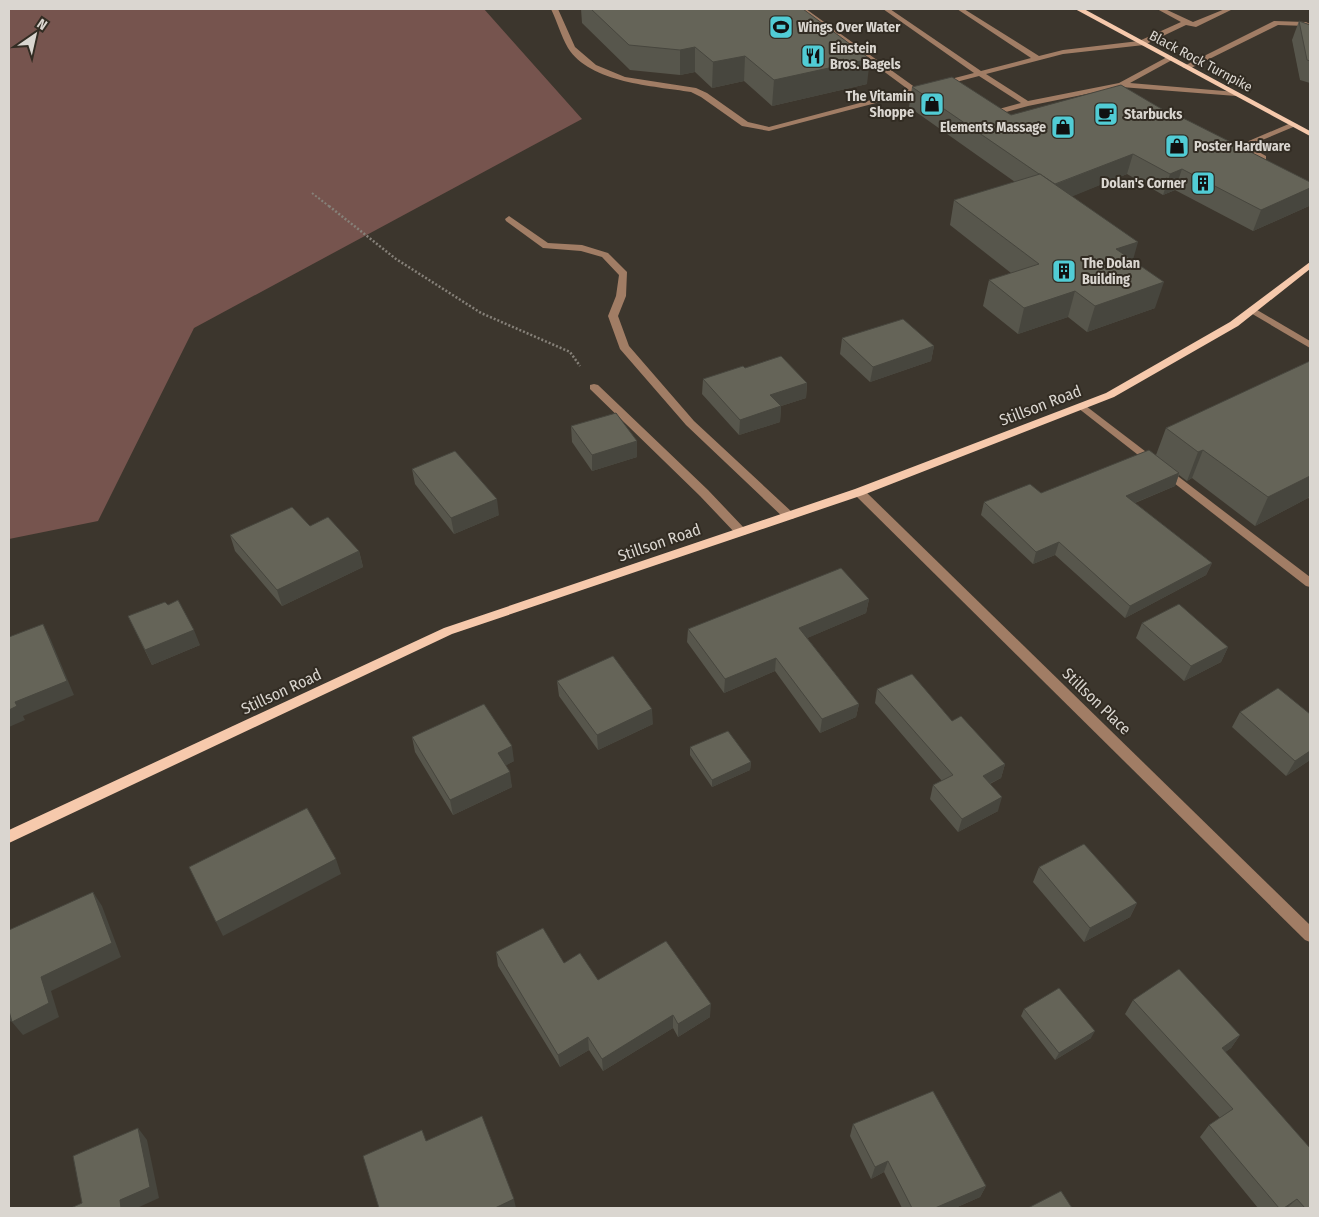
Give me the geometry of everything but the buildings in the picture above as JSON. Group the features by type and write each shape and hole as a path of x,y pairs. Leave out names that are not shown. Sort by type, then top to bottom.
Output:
{"main road":[{"name":"Black Rock Turnpike","path":"1079,9 1310,134"},
{"name":"Stillson Road","path":"9,836 448,631 859,492 1110,395 1208,341 1310,265"}],"street":[{"path":"555,9 572,48 593,67 623,79 693,90 704,95 745,124 769,130 1063,52 1141,43 1186,22"},
{"path":"802,9 915,91"},
{"path":"886,9 1027,104"},
{"path":"960,9 1038,59"},
{"path":"1160,9 1193,25 1230,9"},
{"path":"1186,67 1277,23 1309,24"},
{"path":"1121,85 1169,58"},
{"path":"991,114 1027,104 1121,85 1236,94"},
{"path":"1109,87 1124,96"},
{"path":"1275,164 1241,146 1294,126"},
{"path":"509,219 546,246 582,248 605,255 624,274 621,296 613,316 624,347 690,423 789,516"},
{"path":"1252,310 1309,342"},
{"path":"594,387 704,493 741,532"},
{"path":"1082,406 1310,583"},
{"name":"Stillson Place","path":"859,492 1310,935"}],"path":[{"path":"312,193 396,259 481,313 570,352 594,387"}],"shaded area":[{"path":"9,9 484,9 582,119 194,328 98,521 9,539"}],"place":[{"name":"Wings Over Water","path":"781,27"},
{"name":"Einstein Bros. Bagels","path":"813,56"},
{"name":"The Vitamin Shoppe","path":"932,104"},
{"name":"Starbucks","path":"1106,114"},
{"name":"Elements Massage","path":"1063,127"},
{"name":"Poster Hardware","path":"1177,146"},
{"name":"Dolan's Corner","path":"1203,183"},
{"name":"The Dolan Building","path":"1064,271"}]}
